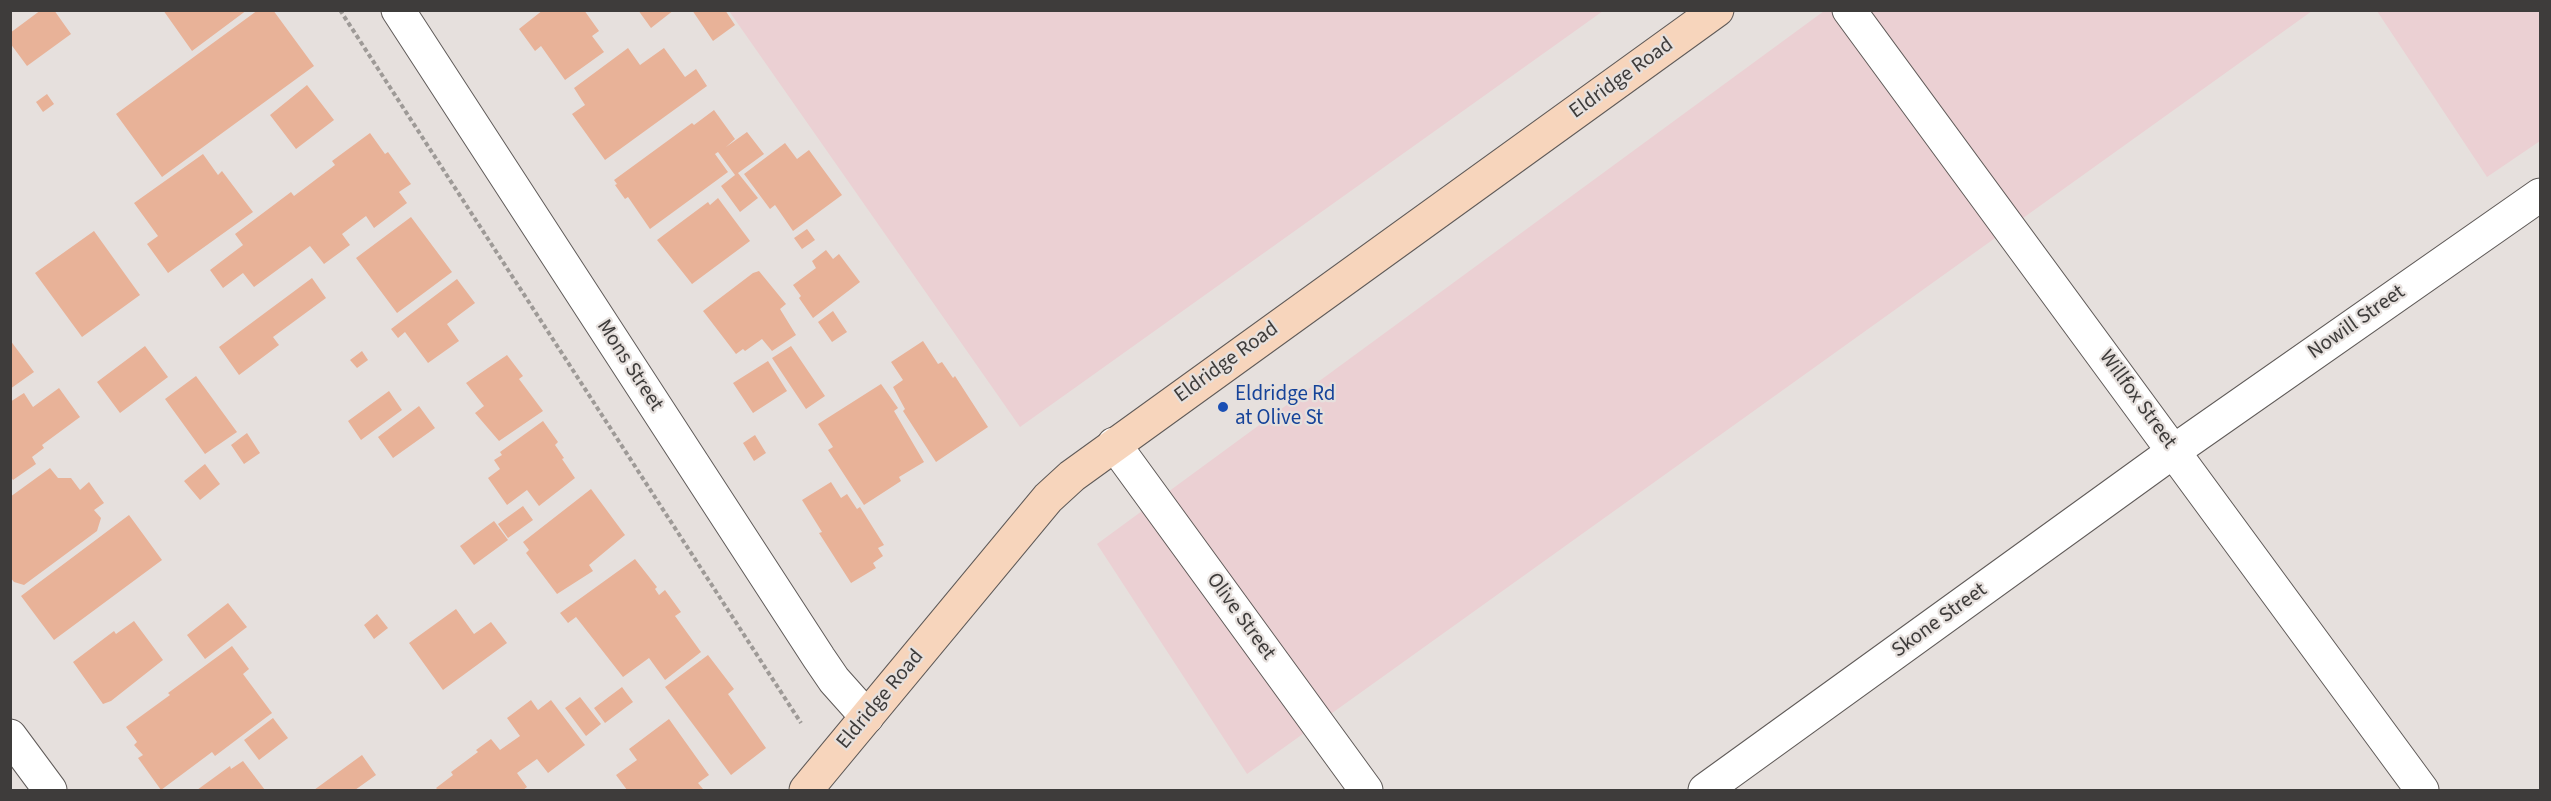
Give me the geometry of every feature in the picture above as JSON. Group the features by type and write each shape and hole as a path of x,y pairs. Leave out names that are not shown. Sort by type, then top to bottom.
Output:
{"street":[{"name":"Mons Street","path":"398,10 819,658 834,680 867,717"},
{"name":"Eldridge Road","path":"806,790 1048,498 1072,476 1717,10"},
{"name":"Willfox Street","path":"1850,10 2422,790"},
{"name":"Nowill Street","path":"2174,451 2541,195"},
{"name":"Olive Street","path":"1114,444 1366,790"},
{"name":"Skone Street","path":"1705,790 2174,451"},
{"path":"10,736 50,790"}],"path":[{"path":"340,10 801,723"}],"shaded area":[{"path":"729,11 1603,11 1020,427"},
{"path":"1824,11 2312,11 1247,774 1097,544"},
{"path":"2377,11 2540,11 2540,141 2487,177"}],"building":[{"path":"41,10 54,10 71,34 27,66 10,43 10,33"},
{"path":"163,10 247,10 192,51"},
{"path":"258,10 273,10 314,66 162,177 116,114"},
{"path":"543,10 584,10 599,31 592,36 604,52 565,80 541,46 535,51 519,29"},
{"path":"638,10 674,10 651,28"},
{"path":"692,10 725,10 735,25 713,41"},
{"path":"628,48 640,65 664,48 685,77 696,69 707,86 605,160 572,114 585,105 574,88"},
{"path":"307,85 334,120 296,149 270,115"},
{"path":"47,94 54,104 43,112 36,102"},
{"path":"714,110 735,139 726,147 747,132 764,154 738,173 758,198 740,212 721,186 735,175 718,152 715,154 728,172 650,229 628,197 625,199 614,180 692,123 694,125"},
{"path":"370,133 385,154 388,152 411,184 399,192 407,203 374,228 366,216 342,234 350,245 324,264 310,246 254,287 243,273 223,288 210,270 243,245 235,234 291,192 294,196 335,165 332,161"},
{"path":"785,143 797,159 809,150 842,195 793,231 775,205 770,209 744,174"},
{"path":"203,154 218,175 222,171 253,212 168,273 147,244 158,236 134,203"},
{"path":"718,198 750,241 692,284 657,240 708,202 710,205"},
{"path":"411,217 452,272 397,313 356,258"},
{"path":"807,229 815,240 802,249 794,238"},
{"path":"94,231 140,295 82,337 35,273"},
{"path":"826,250 833,259 839,254 860,282 813,318 793,285 816,268 812,261"},
{"path":"759,271 786,304 780,309 796,335 772,351 762,339 745,351 743,349 736,354 703,311 753,273"},
{"path":"312,278 326,298 273,337 279,345 239,375 219,347"},
{"path":"457,279 475,303 447,324 459,341 428,363 405,332 398,338 391,329"},
{"path":"833,311 847,332 832,342 818,322"},
{"path":"10,340 34,372 10,389"},
{"path":"923,341 938,364 942,362 953,378 955,376 988,427 936,462 903,411 905,409 893,387 903,380 891,362"},
{"path":"145,346 168,377 120,413 97,382"},
{"path":"791,346 825,396 806,409 772,358"},
{"path":"362,351 368,360 357,368 350,360"},
{"path":"507,355 523,376 519,379 543,411 499,441 475,413 484,406 466,383"},
{"path":"768,361 787,391 753,413 733,383"},
{"path":"196,376 237,432 205,454 165,399"},
{"path":"881,384 898,408 894,411 924,462 899,477 901,481 864,505 828,450 833,447 818,424"},
{"path":"59,388 80,417 42,445 44,448 32,457 36,464 13,480 10,476 10,402 24,393 33,407"},
{"path":"389,391 402,410 361,440 348,421"},
{"path":"419,406 435,428 393,458 378,437"},
{"path":"543,421 558,442 555,445 575,478 539,506 527,490 507,505 488,478 500,469 494,460 502,455 500,452"},
{"path":"247,433 260,453 244,464 231,445"},
{"path":"755,435 766,453 754,461 743,443"},
{"path":"205,464 220,484 200,500 184,481"},
{"path":"50,468 58,478 71,478 80,490 89,482 104,503 94,510 101,518 97,531 24,585 14,582 10,577 10,497"},
{"path":"831,482 841,498 847,494 857,509 860,507 884,545 878,548 883,556 873,563 876,568 851,583 819,533 822,532 802,500"},
{"path":"591,489 625,535 589,565 593,571 557,594 526,553 529,550 523,542"},
{"path":"523,506 533,520 508,538 498,524"},
{"path":"129,515 162,560 54,640 21,596"},
{"path":"494,521 508,540 474,565 460,546"},
{"path":"635,559 657,587 655,589 659,595 665,590 681,612 675,616 701,652 665,680 649,658 623,677 576,617 568,623 560,613"},
{"path":"228,603 247,627 205,659 187,635"},
{"path":"456,609 474,634 491,622 507,643 443,690 409,643"},
{"path":"377,614 388,628 374,639 364,625"},
{"path":"134,621 163,660 111,701 103,704 73,662 114,631 116,634"},
{"path":"232,646 249,669 243,674 272,713 215,756 212,752 161,790 138,758 143,755 134,745 137,742 126,727"},
{"path":"708,655 734,689 728,694 766,748 731,775 665,687"},
{"path":"622,687 633,702 605,723 594,708"},
{"path":"580,697 601,724 586,736 565,708"},
{"path":"531,700 538,710 551,700 585,745 548,773 537,759 517,773 527,787 523,790 438,790 436,788 453,775 451,772 491,739 500,750 520,736 507,718"},
{"path":"273,718 288,738 259,760 244,740"},
{"path":"669,719 709,775 698,783 703,789 627,790 616,775 637,760 629,749"},
{"path":"362,755 376,775 355,790 314,790"},
{"path":"243,761 265,790 197,790 230,766 231,769"}],"place":[{"name":"Eldridge Rd at Olive St","path":"1223,407"}]}
